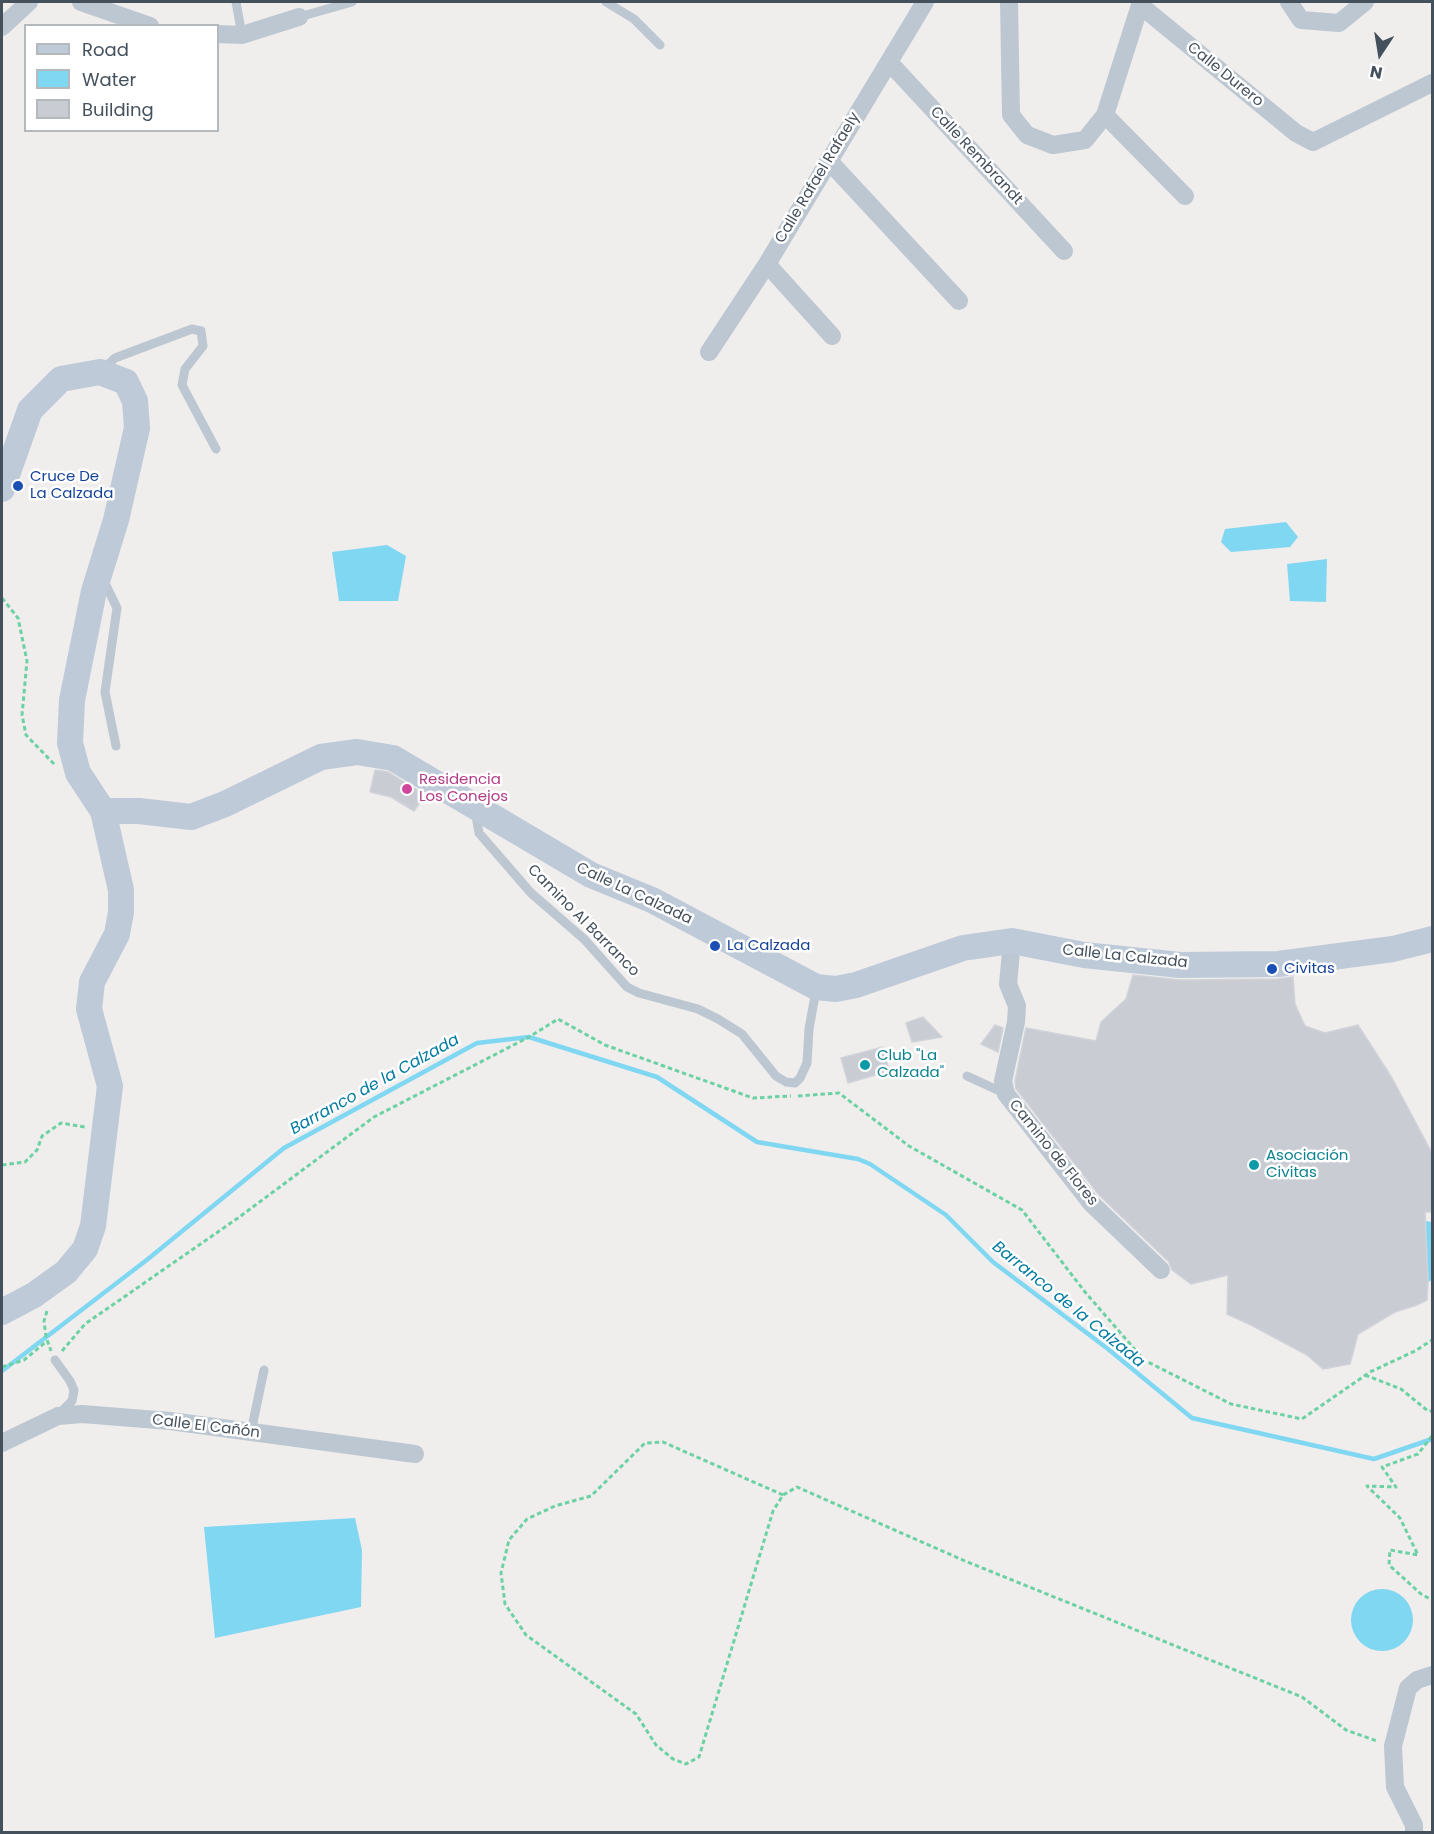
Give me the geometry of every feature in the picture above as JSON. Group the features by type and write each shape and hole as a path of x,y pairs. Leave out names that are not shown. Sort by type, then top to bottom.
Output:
{"main road":[{"path":"2,489 30,410 61,379 100,372 126,382 135,400 137,428 116,520 100,573 72,700 70,743 78,773 104,812 121,890 121,912 117,934 92,982 89,1009 110,1086 93,1227 85,1249 66,1272 34,1295 2,1312"},
{"name":"Calle La Calzada","path":"104,812 139,811 191,817 225,804 321,758 357,752 393,758 591,876 652,900 816,987 837,989 856,986 963,948 1012,941 1084,955 1180,965 1278,964 1394,950 1432,939"}],"street":[{"path":"2,27 29,2"},
{"path":"81,2 144,24"},
{"name":"Calle Rafael Rafaely","path":"709,352 767,264 925,2"},
{"path":"1009,2 1011,115 1028,135 1053,145 1085,140 1105,115 1140,3"},
{"path":"1289,2 1301,20 1339,23 1365,2"},
{"name":"Calle Durero","path":"1140,3 1296,134 1314,142 1432,83"},
{"path":"219,34 242,34 299,17"},
{"name":"Calle Rembrandt","path":"889,62 1064,251"},
{"path":"1105,115 1185,196"},
{"path":"828,160 959,301"},
{"path":"767,264 832,336"},
{"name":"Camino de Flores","path":"1012,941 1008,984 1017,1006 1016,1022 1003,1081 1006,1095 1091,1203 1161,1270"},
{"name":"Calle El Cañón","path":"2,1443 58,1416 82,1413 170,1421 415,1454"},
{"path":"1414,1833 1414,1825 1395,1787 1393,1746 1408,1688 1417,1680 1432,1675"}],"lane":[{"path":"236,2 242,34"},
{"path":"299,17 352,2"},
{"path":"606,2 634,19 660,45"},
{"path":"100,372 115,358 192,329 201,331 203,346 185,369 182,386 216,448"},
{"path":"100,573 117,608 105,692 116,746"},
{"name":"Camino Al Barranco","path":"475,807 478,833 531,892 584,939 627,987 639,993 698,1009 718,1019 742,1034 776,1076 786,1082 795,1083 807,1063 809,1029 816,987"},
{"path":"967,1076 1006,1095"},
{"path":"55,1360 74,1390 72,1401 58,1416"},
{"path":"251,1432 264,1370"}],"path":[{"path":"2,598 18,618 27,661 22,715 26,735 60,770 78,773"},
{"path":"49,1305 44,1321 47,1341 55,1360 85,1324 238,1218 374,1116 529,1038 558,1019 605,1045 753,1098 839,1093 909,1146 1022,1210 1084,1292 1144,1360 1231,1404 1302,1419 1365,1375 1432,1340"},
{"path":"2,1165 25,1162 37,1150 42,1136 61,1122 104,1131"},
{"path":"2,1367 24,1360 47,1341"},
{"path":"1365,1375 1401,1389 1428,1411 1432,1411"},
{"path":"1432,1436 1418,1454 1382,1467 1396,1487 1367,1486 1400,1518 1418,1555 1390,1550 1389,1566 1421,1594 1432,1600"},
{"path":"783,1495 663,1442 645,1443 591,1496 555,1506 527,1520 508,1540 501,1574 505,1604 525,1635 636,1714 656,1745 673,1759 686,1764 699,1757 773,1511 783,1495 797,1487 965,1561 1302,1697 1346,1730 1393,1746"}],"water":[{"path":"1286,522 1298,537 1290,547 1231,552 1221,542 1225,529"},
{"path":"387,545 406,556 398,601 339,601 332,552"},
{"path":"1327,559 1326,602 1290,601 1287,564"},
{"path":"1425,1221 1432,1222 1432,1280 1428,1282"},
{"path":"355,1518 362,1550 361,1607 215,1638 204,1527"},
{"path":"1382,1589 1404,1598 1413,1620 1404,1642 1382,1651 1360,1642 1351,1620 1360,1598"}],"building":[{"name":"Residencia Los Conejos","path":"375,770 388,772 425,795 414,811 391,797 370,792"},
{"name":"Asociación Civitas","path":"1133,975 1180,980 1293,977 1295,1004 1305,1026 1325,1033 1358,1025 1392,1078 1432,1153 1432,1212 1425,1212 1427,1300 1395,1312 1358,1334 1350,1364 1323,1369 1307,1355 1227,1314 1228,1275 1191,1284 1172,1270 1169,1262 1099,1195 1016,1089 1015,1081 1026,1028 1096,1041 1101,1022 1126,999"},
{"path":"923,1017 942,1037 912,1042 906,1023"},
{"path":"995,1025 1003,1028 998,1052 981,1044"},
{"name":"Club \"La Calzada\"","path":"883,1047 889,1071 848,1083 841,1058"}],"waterway":[{"name":"Barranco de la Calzada","path":"2,1371 148,1259 284,1148 477,1043 529,1037 657,1077 757,1142 858,1159 870,1164 946,1215 993,1262 1108,1349 1192,1418 1374,1459 1432,1439"}],"place":[{"name":"Cruce De La Calzada","path":"18,486"},
{"name":"Residencia Los Conejos","path":"407,789"},
{"name":"La Calzada","path":"715,946"},
{"name":"Civitas","path":"1272,969"},
{"name":"Club \"La Calzada\"","path":"865,1065"},
{"name":"Asociación Civitas","path":"1254,1165"}]}
